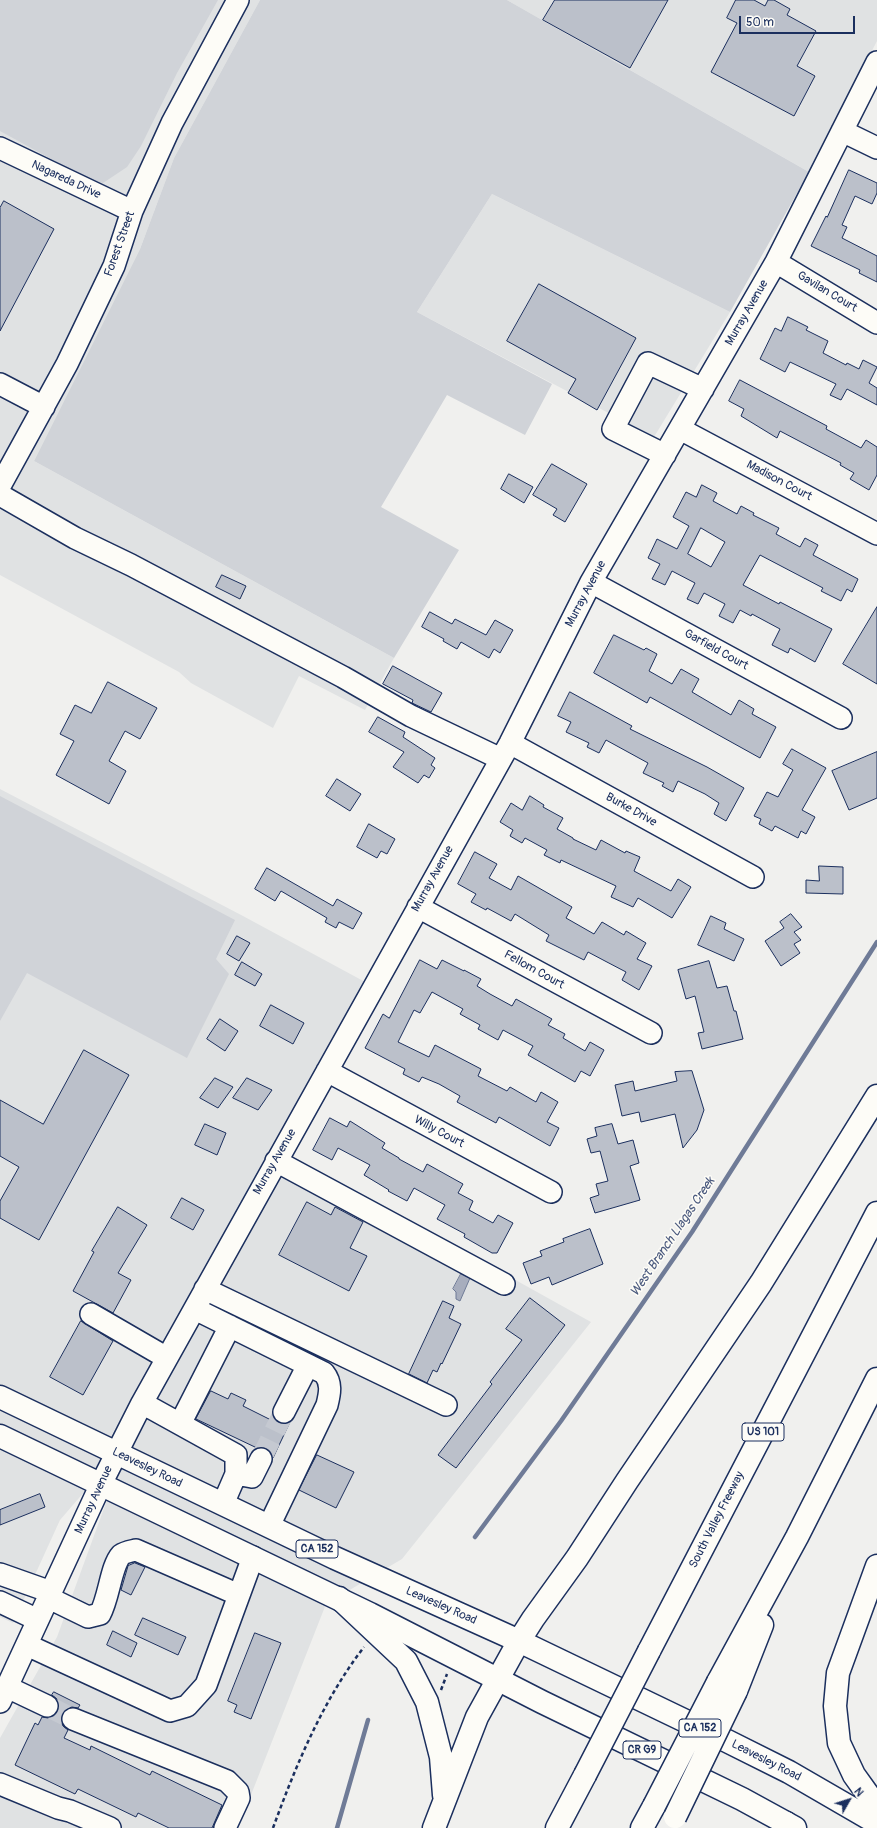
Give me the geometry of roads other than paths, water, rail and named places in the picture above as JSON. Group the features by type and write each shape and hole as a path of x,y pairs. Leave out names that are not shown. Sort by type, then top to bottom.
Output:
{"main road":[{"path":"445,1801 477,1717 519,1641 577,1558 762,1283 877,1096"},
{"name":"South Valley Freeway","path":"557,1828 877,1213"},
{"path":"673,1823 727,1686 797,1537 877,1379"},
{"name":"Leavesley Road","path":"0,1397 360,1570 519,1641 758,1756 877,1823"},
{"name":"CA 152","path":"0,1436 339,1598 406,1660 427,1702 441,1757 445,1801 434,1828"},
{"path":"877,1566 838,1673 834,1706 840,1743 854,1775 877,1807"},
{"name":"CR G9","path":"339,1598 497,1680 737,1796 790,1826"},
{"path":"642,1828 727,1686"}],"street":[{"name":"Forest Street","path":"0,486 44,407 114,266 132,211 172,123 238,0"},
{"name":"Murray Avenue","path":"4,1695 101,1484 142,1403 505,751 591,582 776,262 877,62"},
{"path":"842,131 877,148"},
{"name":"Nagareda Drive","path":"0,148 132,211"},
{"name":"Gavilan Court","path":"776,262 877,322"},
{"path":"665,455 613,429 648,363 703,389"},
{"path":"0,384 44,407"},
{"name":"Madison Court","path":"680,428 877,534"},
{"name":"Burke Drive","path":"0,496 75,538 131,565 343,677 411,716 505,751 753,877"},
{"name":"Garfield Court","path":"591,582 842,718"},
{"name":"Fellom Court","path":"418,907 651,1033"},
{"name":"Willy Court","path":"327,1071 550,1192"},
{"path":"276,1161 504,1284"},
{"path":"205,1289 446,1405"},
{"path":"195,1309 324,1373 329,1379 330,1391 327,1405 269,1526"},
{"path":"91,1314 168,1358"},
{"path":"180,1424 230,1326"},
{"path":"284,1412 308,1365"},
{"path":"142,1403 236,1456 236,1474 222,1504"},
{"path":"236,1474 252,1476 262,1459"},
{"path":"0,1574 50,1595 88,1617 100,1614 105,1604 116,1562 122,1554 136,1550 239,1595"},
{"path":"27,1645 170,1711 187,1706 206,1686 253,1557"},
{"path":"0,1602 38,1620"},
{"path":"4,1695 47,1706"},
{"path":"73,1718 227,1781 238,1792 239,1798 225,1828"},
{"path":"0,1784 110,1828"}],"water":[{"path":"461,1274 470,1278 460,1301 456,1299 456,1292 453,1289"}],"waterway":[{"name":"West Branch Llagas Creek","path":"475,1537 561,1421 692,1232 877,942"},
{"name":"West Branch Llagas Creek","path":"337,1828 368,1720"}],"tunnel":[{"path":"261,1459 284,1412"},
{"path":"47,1706 73,1719"}]}
